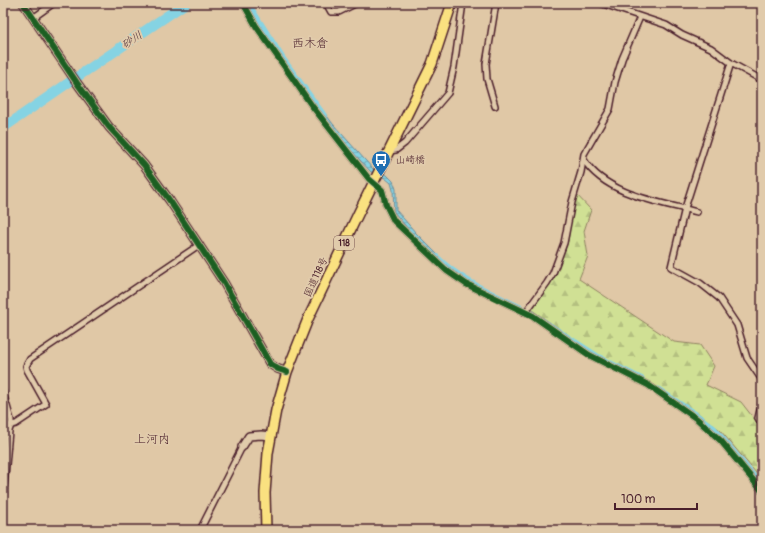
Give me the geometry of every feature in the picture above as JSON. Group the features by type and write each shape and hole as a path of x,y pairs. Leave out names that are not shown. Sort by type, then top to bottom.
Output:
{"highway":[{"name":"国道118号","path":"266,530 266,473 276,410 287,372 306,324 388,151 432,64 452,3"}],"street":[{"path":"23,3 77,83 109,127 144,165 170,201 232,296 270,364 287,372"},
{"path":"33,18 54,3"},
{"path":"243,3 256,26 312,106 368,179 374,182 382,190 388,213 394,221 447,271 466,284 527,311 589,355 648,385 697,419 721,441 762,492"},
{"path":"326,3 332,12 339,12 357,3"},
{"path":"388,151 396,150 405,143 448,93 454,67 463,3"},
{"path":"495,106 487,79 486,64 496,3"},
{"path":"600,3 666,26 711,48 731,63 762,80"},
{"path":"527,311 553,273 564,243 572,202 584,160 584,154 610,109 615,82 622,59 640,17"},
{"path":"731,63 685,208 671,267 700,283 719,298 737,325 747,358 762,380"},
{"path":"584,160 589,168 600,178 619,188 639,197 697,212"},
{"path":"3,427 16,424 46,404 27,370 26,366 30,359 199,245"},
{"path":"3,392 12,425 9,431 3,499"},
{"path":"762,402 758,418 762,424"},
{"path":"200,530 247,438 252,435 261,434 271,436"}],"green space":[{"path":"575,193 591,210 584,231 588,256 579,279 674,342 700,345 714,366 706,385 741,402 762,429 762,480 720,430 699,414 651,383 597,355 532,310 554,277 568,241"}],"water":[{"path":"321,108 333,124 373,169 387,175 393,181 396,189 396,210 444,261 441,264 414,236 394,212 393,190 391,183 385,178 371,172 329,126 318,110"}],"waterway":[{"name":"砂川","path":"77,77 186,3"},
{"path":"248,3 282,57 324,115"},
{"name":"砂川","path":"3,128 71,81"},
{"path":"437,257 467,280 522,308"},
{"path":"531,313 599,357 642,379"},
{"path":"658,389 714,428 762,486"}],"cycle path":[{"path":"23,3 77,83 109,127 144,165 170,201 224,283 270,364 287,372"},
{"path":"243,3 256,26 312,106 369,179 382,190 386,205 394,221 447,271 466,284 533,316 589,355 648,385 697,419 721,441 762,491"}],"place":[{"name":"山崎橋","path":"381,177"}],"district":[{"name":"西木倉","path":"310,43"},
{"name":"上河内","path":"152,439"}]}
